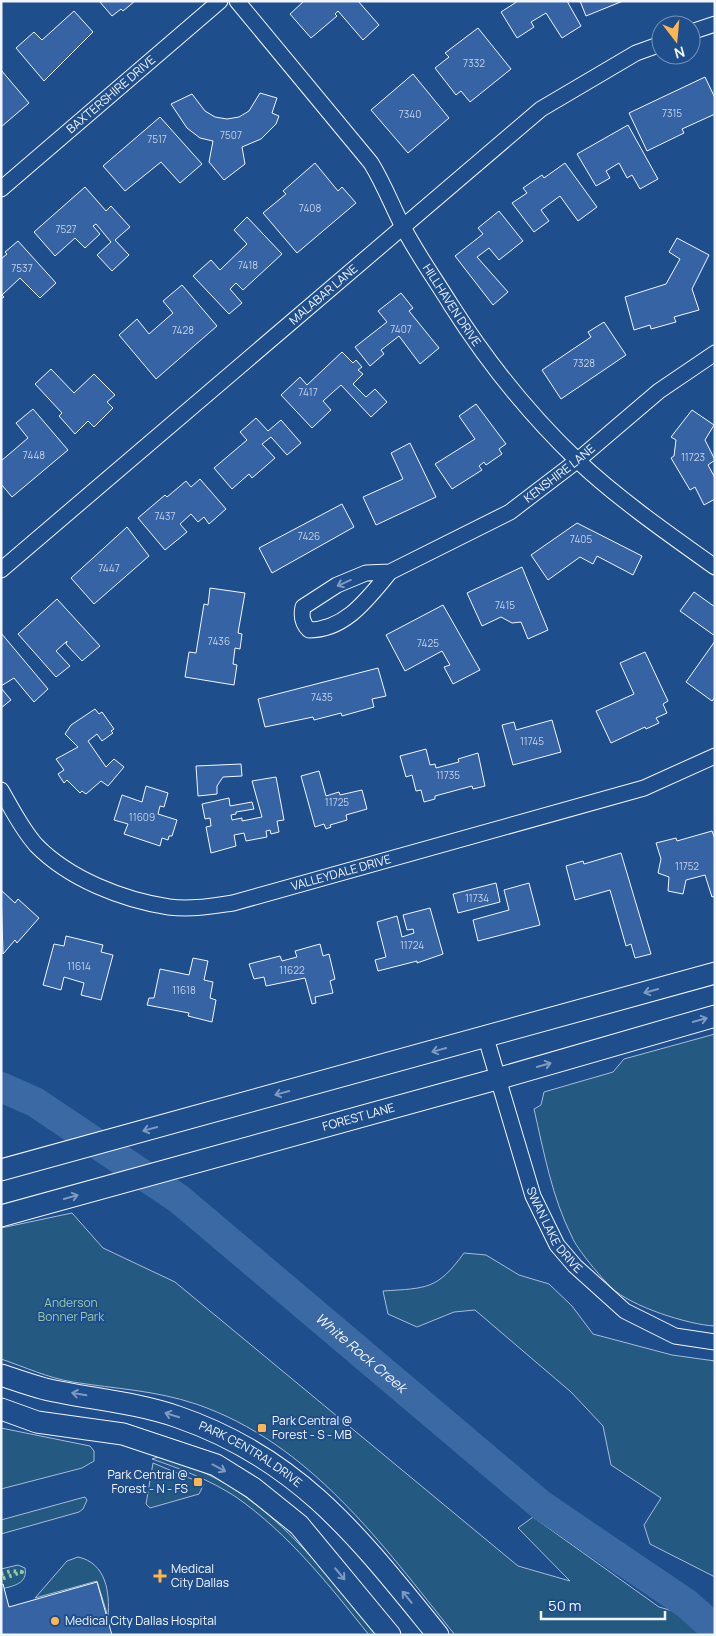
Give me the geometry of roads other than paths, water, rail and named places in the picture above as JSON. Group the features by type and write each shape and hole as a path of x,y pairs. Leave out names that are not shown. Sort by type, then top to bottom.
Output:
{"main road":[{"path":"1,1170 486,1038 715,973"},
{"name":"FOREST LANE","path":"1,1216 497,1079 715,1016"},
{"name":"PARK CENTRAL DRIVE","path":"1,1375 44,1389 127,1402 177,1416 222,1434 273,1462 325,1504 350,1530 438,1635"},
{"path":"123,1434 127,1402"},
{"name":"PARK CENTRAL DRIVE","path":"1,1409 38,1422 123,1434 216,1465 253,1488 299,1526 390,1635"}],"street":[{"name":"BAXTERSHIRE DRIVE","path":"1,189 220,1"},
{"name":"HILLHAVEN DRIVE","path":"237,1 371,163 382,180 403,228 482,350 520,398 578,460 648,518 715,567"},
{"path":"701,29 715,24"},
{"name":"MALABAR LANE","path":"1,570 542,109 636,53 651,48"},
{"name":"KENSHIRE LANE","path":"390,572 366,573 330,590 303,607 301,616 305,626 309,630 322,630 337,624 362,606 390,572 510,512 578,460 659,391 715,353"},
{"name":"VALLEYDALE DRIVE","path":"1,790 19,823 37,845 60,864 86,880 125,897 170,907 201,908 234,903 626,793 682,772 715,756"},
{"name":"SWAN LAKE DRIVE","path":"486,1038 533,1196 557,1245 575,1266 625,1311 675,1336 715,1342"}],"waterway":[{"name":"White Rock Creek","path":"1,1087 35,1102 179,1199 541,1505 687,1604 715,1629"}],"place":[{"name":"Park Central @ Forest - S - MB","path":"262,1428"},
{"name":"Park Central @ Forest - N - FS","path":"198,1482"},
{"name":"Medical City Dallas","path":"160,1576"},
{"name":"Medical City Dallas Hospital","path":"55,1621"}],"park label":[{"name":"Anderson Bonner Park","path":"71,1310"}]}
